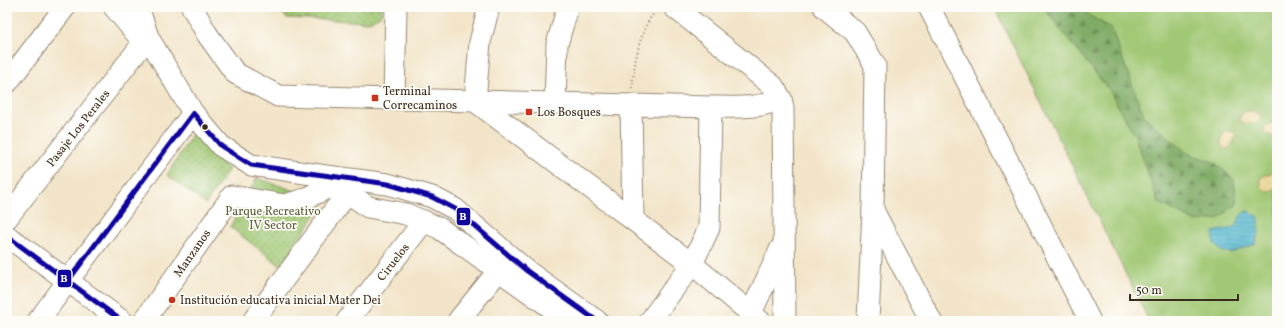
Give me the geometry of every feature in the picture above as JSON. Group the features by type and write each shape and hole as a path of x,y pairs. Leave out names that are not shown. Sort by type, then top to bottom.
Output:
{"street":[{"path":"7,83 65,7"},
{"path":"114,7 146,40 193,113 220,146 251,165 336,184 388,184 432,197 455,209 527,271 597,321"},
{"path":"138,7 146,40"},
{"path":"192,7 207,34 235,73 278,96 711,107 754,107 770,104 781,99"},
{"path":"394,99 396,7"},
{"path":"475,101 480,42 489,7"},
{"path":"555,103 557,44 568,7"},
{"path":"674,7 773,86 781,99 783,108 785,321"},
{"path":"824,7 855,32 875,65 873,209 868,321"},
{"path":"929,7 1090,321"},
{"name":"Pasaje Los Perales","path":"7,218 146,40"},
{"path":"475,101 692,264 756,317 784,242"},
{"path":"631,105 633,220"},
{"path":"650,321 692,264 709,228 711,107"},
{"path":"38,321 193,113"},
{"path":"336,184 368,207 406,214 439,228 499,270 564,319"},
{"path":"253,321 336,184"},
{"name":"Manzanos","path":"144,321 232,196 284,205 302,200 336,184"},
{"path":"873,209 931,321"},
{"name":"Ciruelos","path":"348,321 424,222"},
{"path":"7,236 122,321"},
{"path":"458,321 499,270"}],"path":[{"path":"631,105 634,63 643,33 652,13 660,7"}],"green space":[{"path":"279,7 383,7 380,16 369,22 286,18"},
{"path":"994,7 1277,7 1277,321 1149,321"},
{"path":"1043,7 1082,7 1090,16 1111,28 1144,116 1187,153 1214,162 1234,180 1237,204 1218,219 1196,222 1158,202 1135,136 1109,90"},
{"path":"193,133 229,169 206,204 167,175"},
{"name":"Parque Recreativo IV Sector","path":"257,178 325,201 281,266 230,227"}],"sand":[{"path":"1251,111 1260,114 1261,117 1258,122 1249,124 1240,121 1240,116 1243,112"},
{"path":"1271,123 1277,126 1277,138 1266,134 1264,130 1266,126"},
{"path":"1229,131 1235,132 1237,137 1228,149 1225,149 1221,143 1221,139 1224,133"},
{"path":"1277,166 1277,187 1271,192 1263,189 1260,183 1261,177 1271,173"}],"water":[{"path":"1249,211 1259,217 1259,231 1255,244 1231,253 1221,251 1214,243 1213,232 1234,227 1237,225 1240,216"}],"transit line":[{"name":"B","path":"68,281 193,113 221,146 251,165 388,184 432,197 455,209 527,271 597,321"},
{"name":"B","path":"7,236 122,321"}],"place":[{"name":"Terminal Correcaminos","path":"375,98"},
{"name":"Los Bosques","path":"529,112"},
{"name":"Institución educativa inicial Mater Dei","path":"172,300"}]}
